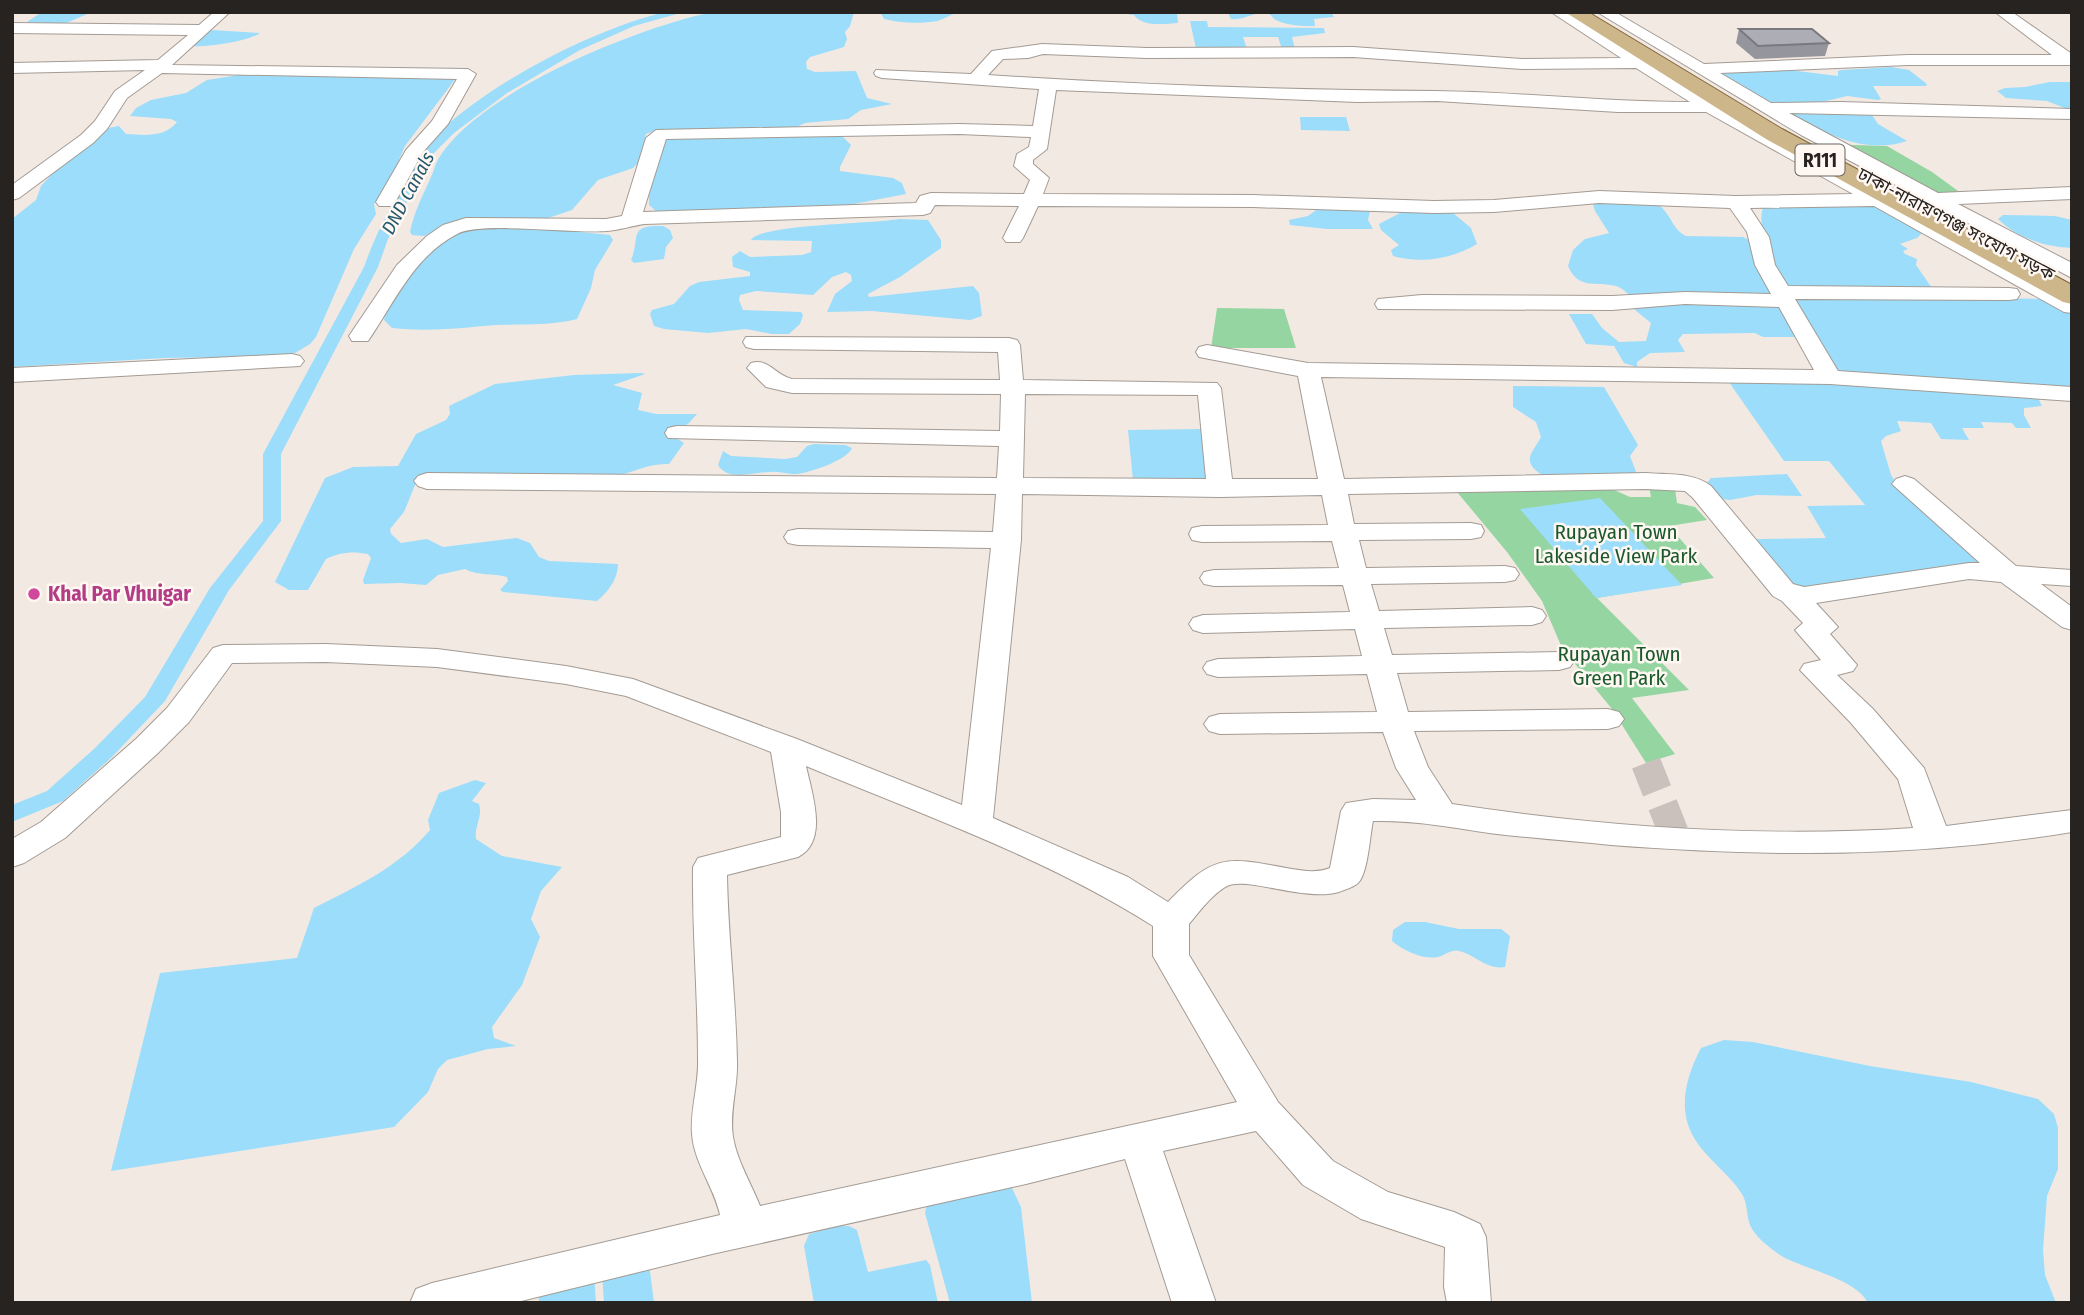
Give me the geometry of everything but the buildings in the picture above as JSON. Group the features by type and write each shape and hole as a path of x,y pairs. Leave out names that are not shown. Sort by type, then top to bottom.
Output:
{"main road":[{"name":"ঢাকা-নারায়ণগঞ্জ সংযোগ সড়ক","path":"1574,12 1804,151 2072,296"},
{"name":"ঢাকা-নারায়ণগঞ্জ সংযোগ সড়ক","path":"1588,12 1800,140 2072,285"}],"street":[{"path":"12,194 87,139 101,125 121,95 160,66 223,12"},
{"path":"1558,12 1710,107 2072,307"},
{"path":"1604,12 1767,108 2072,272"},
{"path":"2002,12 2070,60"},
{"path":"12,28 201,30"},
{"path":"974,81 998,54 1028,53 1042,49 1168,53 1353,52 1522,64 1641,63"},
{"path":"1700,69 1908,60 2070,60"},
{"path":"12,68 160,66 170,70 306,74 468,74 439,124 415,150 386,202"},
{"path":"882,73 1048,85 1327,96 1437,96 1618,107 1710,107"},
{"path":"1013,238 1040,178 1023,166 1024,158 1038,149 1048,85"},
{"path":"1767,108 1841,107 2072,114"},
{"path":"631,219 655,138 662,134 947,129 1040,132"},
{"path":"1933,199 2072,193"},
{"path":"360,336 386,292 408,266 456,226 475,223 606,225 631,219 923,209 927,200 931,199 1253,201 1434,207 1507,206 1599,197 1687,198 1736,202 1875,200"},
{"path":"1736,202 1757,233 1761,244 1760,254 1830,377"},
{"path":"1386,304 1410,301 1612,303 1685,298 2009,294"},
{"path":"976,824 999,636 1011,485 1010,439 1013,413 1010,388 1009,345 757,355 774,382 792,386 1010,388 1209,388 1220,489"},
{"path":"1207,352 1240,356 1286,369 1830,377 2072,394"},
{"path":"12,375 292,361"},
{"path":"1308,370 1343,533 1395,722 1412,768 1441,813"},
{"path":"677,433 1010,439"},
{"path":"428,481 1220,489 1646,481 1692,484 1702,492 1774,580 1824,628 1810,630 1842,665 1815,670 1862,716 1913,776 1934,839"},
{"path":"1905,484 2008,574 2072,621"},
{"path":"1202,534 1471,531"},
{"path":"798,537 1007,540"},
{"path":"1792,595 1821,596 1969,571 2072,578"},
{"path":"1214,578 1505,574"},
{"path":"1203,624 1532,616"},
{"path":"12,855 53,830 147,746 178,715 223,654 326,653 437,658 566,675 633,688 786,746 976,824 1116,886 1171,921"},
{"path":"1218,668 1559,661"},
{"path":"1220,723 1608,719"},
{"path":"744,1228 739,1205 715,1149 712,1133 718,1068 717,1000 710,927 710,867 786,849 796,843 799,821 786,746"},
{"path":"1469,1303 1466,1293 1465,1237 1454,1230 1376,1206 1318,1173 1264,1113 1171,956 1168,937 1171,921 1220,875 1236,873 1317,884 1334,883 1346,875 1358,811 1390,807 1475,820 1612,833 1809,843 1934,839 2023,831 2072,821"},
{"path":"432,1303 744,1228 1264,1113"},
{"path":"1139,1139 1194,1303"}],"green space":[{"path":"1822,144 1887,146 1932,172 1965,196 1917,198"},
{"path":"1217,308 1284,309 1296,348 1211,348"},
{"path":"1648,481 1674,481 1677,503 1695,507 1707,520 1669,526 1714,578 1597,598 1689,690 1632,698 1675,754 1646,763 1612,709 1562,648 1542,601 1507,552 1457,492 1612,489 1630,497 1651,497"}],"water":[{"path":"42,12 92,12 64,24 27,22"},
{"path":"713,12 854,12 845,32 847,39 844,47 810,57 806,62 807,69 815,72 856,71 867,98 892,104 861,110 848,119 805,123 791,130 654,131 646,134 640,161 633,168 598,180 572,210 548,218 449,224 424,236 412,235 410,232 414,218 439,158 459,133 489,109 524,86 604,47 681,20"},
{"path":"880,12 959,12 937,21 918,23 884,19"},
{"path":"1111,12 1177,12 1178,23 1148,23 1134,15"},
{"path":"1215,12 1331,12 1334,17 1314,19 1315,26 1306,26 1285,23 1264,13 1231,19 1228,13"},
{"path":"1190,21 1207,21 1208,27 1324,28 1325,33 1292,37 1295,49 1282,49 1278,37 1243,37 1247,49 1196,49"},
{"path":"212,30 260,33 227,43 191,46 203,34"},
{"path":"1891,67 1909,70 1927,84 1926,86 1873,86 1881,99 1878,100 1847,96 1818,103 1766,103 1715,72 1789,70 1838,76 1838,71 1842,70"},
{"path":"239,75 456,78 405,146 387,187 374,204 376,214 354,249 316,337 295,353 281,356 164,358 12,367 12,219 36,200 41,186 53,173 108,128 119,126 126,134 154,134 166,131 177,122 171,119 130,116 136,108 151,100 186,93 207,80"},
{"path":"2072,82 2072,111 2047,101 2006,98 1997,91 2005,88"},
{"path":"1791,112 1870,112 1878,124 1907,141 1876,146 1861,144 1832,135 1791,115"},
{"path":"1300,117 1346,117 1350,131 1301,130"},
{"path":"833,135 843,137 851,145 840,171 893,178 902,183 906,194 838,207 657,212 649,205 649,191 664,139"},
{"path":"1592,201 1647,201 1660,206 1678,230 1686,236 1743,237 1749,240 1753,254 1778,299 1634,298 1618,287 1582,282 1572,274 1568,266 1573,250 1585,239 1609,233"},
{"path":"1876,205 1922,233 1917,238 1900,244 1908,249 1903,251 1905,254 1917,259 1916,265 1932,288 1789,289 1783,283 1772,262 1764,237 1764,206"},
{"path":"1319,208 1367,209 1370,211 1368,220 1373,229 1327,229 1290,225 1289,220 1308,216"},
{"path":"1404,211 1453,213 1471,228 1477,244 1436,259 1414,260 1393,256 1391,250 1399,245 1381,230 1379,224"},
{"path":"2003,215 2055,216 2072,220 2072,248 2052,246 2023,236 1998,219"},
{"path":"899,219 928,220 941,240 941,248 900,277 868,294 869,297 973,286 979,293 982,316 970,320 872,311 827,312 835,294 852,281 851,275 846,272 832,277 813,295 756,291 740,295 743,310 801,312 803,315 800,324 789,334 746,329 708,333 654,326 650,314 652,310 674,304 690,286 699,282 750,276 750,272 733,267 732,257 740,251 750,257 802,255 811,252 812,241 751,240 759,235 795,228"},
{"path":"663,226 670,230 673,238 666,247 664,259 634,263 631,260 640,230"},
{"path":"480,227 530,227 610,235 613,240 595,270 591,288 577,319 547,324 431,330 392,328 384,320 395,296 416,267 454,234"},
{"path":"1796,295 2049,299 2072,309 2072,390 1836,372 1791,300"},
{"path":"1776,302 1800,337 1763,337 1755,333 1683,334 1678,340 1685,352 1650,353 1637,362 1637,367 1624,363 1614,346 1586,344 1569,314 1592,314 1602,328 1619,342 1646,341 1651,323 1635,310 1633,305"},
{"path":"645,374 613,385 642,393 638,410 656,414 697,414 688,424 668,433 684,443 669,464 654,465 614,476 422,479 415,485 404,512 390,529 391,534 401,543 427,539 443,547 517,538 530,543 539,557 549,561 618,564 612,585 597,601 503,592 500,590 508,581 507,577 465,569 438,575 426,585 364,584 371,558 368,554 357,553 326,559 308,590 289,590 275,582 325,478 353,467 398,466 416,434 446,420 450,414 449,406 495,384 574,375"},
{"path":"1730,383 1873,383 2038,398 2042,406 2024,408 2024,415 2031,428 2016,428 2012,423 1981,422 1984,428 1962,428 1969,440 1941,439 1931,423 1897,421 1901,431 1886,436 1881,441 1891,475 1900,489 1986,563 1797,588 1789,586 1757,544 1757,539 1826,538 1807,506 1865,505 1829,461 1784,461"},
{"path":"1513,386 1604,387 1638,445 1630,456 1638,477 1542,475 1535,470 1530,456 1541,437 1536,422 1513,407"},
{"path":"1205,429 1213,479 1133,480 1128,430"},
{"path":"845,445 852,448 835,462 799,474 773,472 735,475 722,470 718,465 723,451 731,456 785,459 797,457 807,446"},
{"path":"1787,474 1802,496 1757,495 1721,499 1706,484 1711,478"},
{"path":"1600,498 1682,585 1596,598 1520,509"},
{"path":"475,780 486,783 472,801 479,804 480,809 476,839 502,856 562,867 541,891 531,919 540,937 522,985 492,1027 494,1038 516,1046 488,1049 447,1060 438,1069 428,1092 394,1127 111,1171 160,973 297,958 314,908 377,875 405,854 430,830 428,820 439,793"},
{"path":"1405,922 1425,922 1459,929 1501,929 1510,936 1505,967 1492,966 1459,951 1432,958 1408,951 1392,941 1393,930"},
{"path":"1724,1040 1753,1042 1870,1066 1971,1082 2038,1099 2054,1114 2058,1128 2058,1169 2047,1196 2043,1250 2045,1275 2056,1303 1868,1303 1862,1294 1852,1287 1790,1260 1767,1246 1750,1225 1742,1194 1698,1144 1688,1125 1685,1103 1692,1069 1701,1048"},
{"path":"994,1181 1012,1188 1021,1207 1032,1303 950,1303 925,1213 929,1195"},
{"path":"838,1226 849,1226 857,1230 868,1272 926,1260 930,1265 938,1303 814,1303 804,1246 809,1234"},
{"path":"649,1263 654,1303 604,1303 602,1273"},
{"path":"594,1275 596,1303 539,1303 538,1286"}],"waterway":[{"name":"DND Canals","path":"12,814 55,796 103,753 154,701 220,588 272,521 272,454 371,267 381,239 424,155 450,130 503,90 576,48 630,24 679,12"}],"tunnel":[{"path":"1646,763 1675,836"}],"place":[{"name":"Khal Par Vhuigar","path":"34,594"}],"park label":[{"name":"Rupayan Town Lakeside View Park","path":"1616,544"},
{"name":"Rupayan Town Green Park","path":"1619,666"}]}
